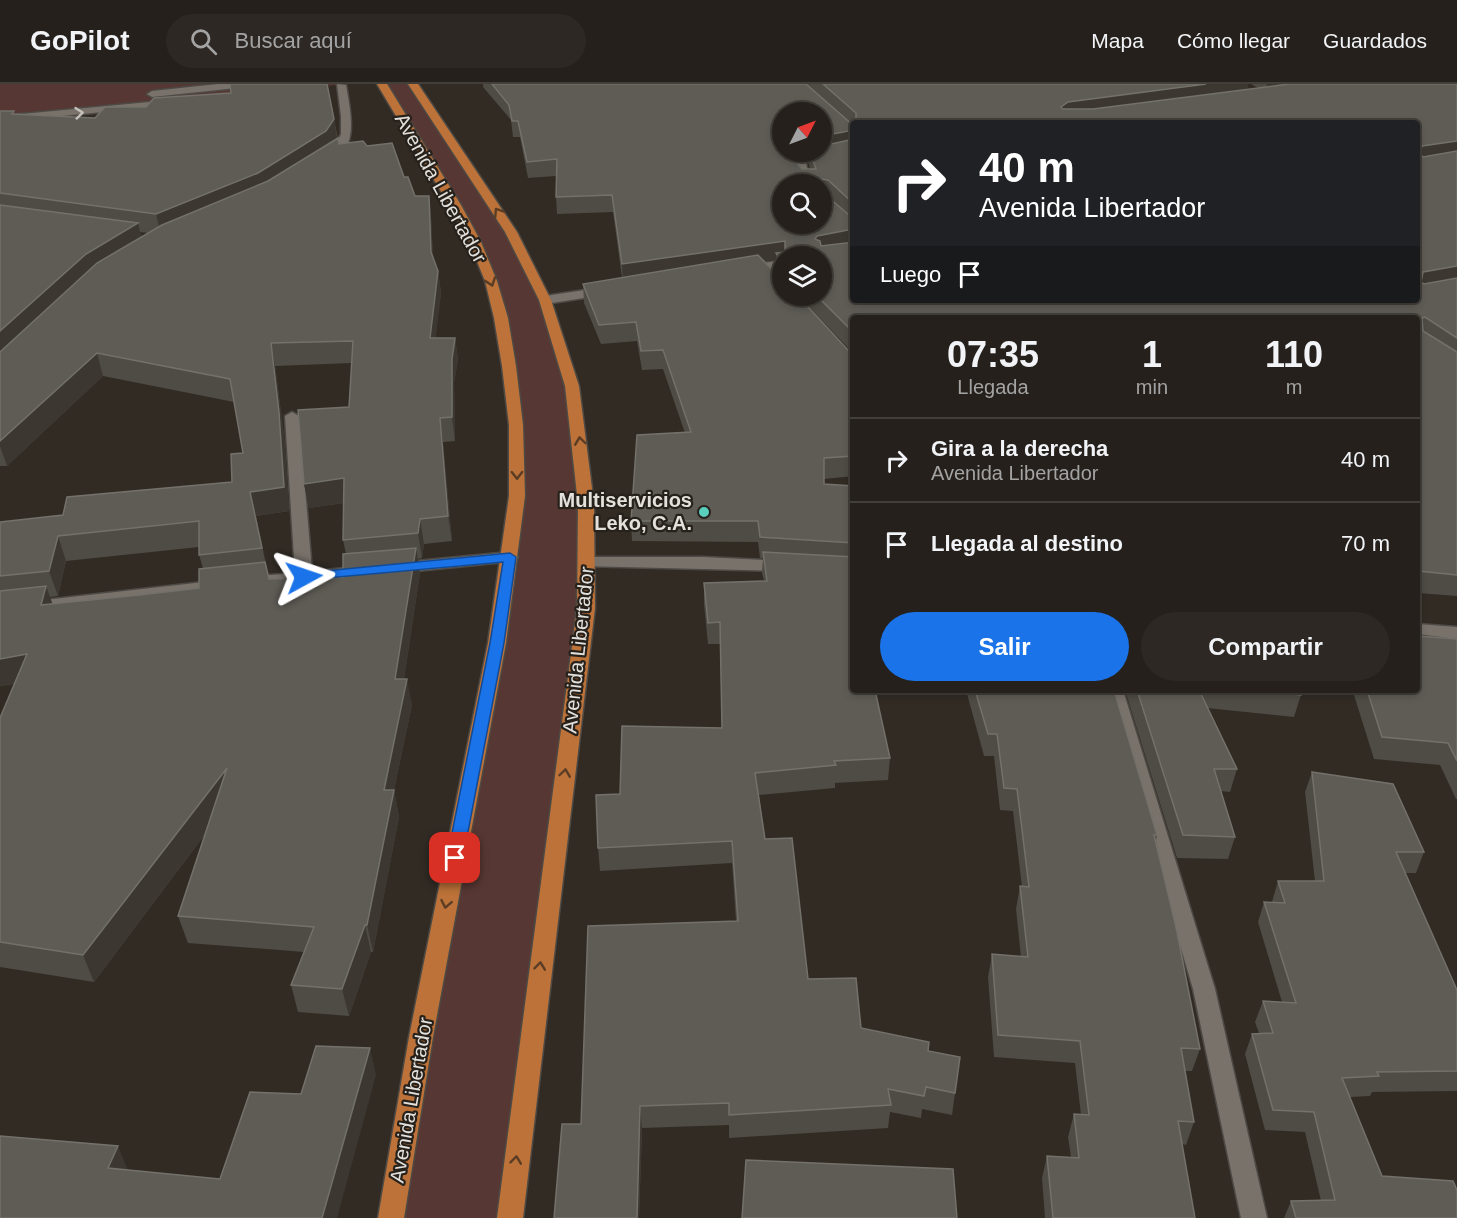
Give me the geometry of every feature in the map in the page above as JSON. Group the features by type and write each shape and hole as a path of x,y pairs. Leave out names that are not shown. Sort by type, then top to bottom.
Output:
{"main road":[{"name":"Avenida Libertador","path":"382,84 475,242 491,281 501,318 516,425 517,496 497,643 421,1036 391,1218"},
{"name":"Avenida Libertador","path":"413,84 511,232 545,300 572,386 586,504 586,608 510,1218"}],"street":[{"path":"12,107 246,84"},
{"path":"320,165 344,145 347,133 335,85 345,84"},
{"path":"0,119 251,94"},
{"path":"803,174 800,161 850,151"},
{"path":"727,273 772,266"},
{"path":"762,267 772,278"},
{"path":"545,300 613,290"},
{"path":"292,416 304,577"},
{"path":"0,610 239,583 510,557"},
{"path":"587,562 702,562 797,567"},
{"path":"1420,629 1457,633"},
{"path":"1115,693 1204,989 1254,1218"}],"shaded area":[{"path":"0,84 345,84 0,119"},
{"path":"382,84 413,84 487,194 560,341 588,550 510,1218 391,1218 497,643 516,425 491,281"}],"building":[{"path":"230,84 327,84 334,119 326,131 258,173 156,214 0,193 0,111 14,111 12,114 95,118 105,107 146,107 154,98 231,93"},
{"path":"492,84 806,84 827,102 772,102 772,162 796,162 802,169 816,169 814,162 832,162 832,144 850,140 850,200 832,184 832,174 772,174 772,234 828,234 817,236 815,239 820,241 821,246 785,246 785,241 622,264 612,195 556,197 557,159 527,162 518,121 512,121 509,105"},
{"path":"823,84 1206,84 1068,102 1061,107 1063,109 1093,109 1289,84 1457,84 1457,141 1422,146 1420,154 1420,120 856,120 856,113"},
{"path":"832,107 850,122 850,131 832,134"},
{"path":"338,138 339,144 363,141 367,146 392,143 404,177 408,177 415,196 429,196 431,252 438,271 430,338 455,338 452,359 452,417 440,418 448,516 420,519 418,533 343,540 344,478 304,484 298,410 349,407 353,341 271,343 284,487 250,492 262,548 199,555 199,521 58,536 49,571 0,576 0,522 63,515 67,497 232,482 231,454 243,453 230,379 97,353 0,441 0,352 97,263 162,225 268,181"},
{"path":"1457,151 1457,266 1423,272 1421,282 1424,284 1457,278 1457,338 1425,317 1422,318 1423,331 1457,352 1457,575 1420,571 1420,315 850,315 850,329 827,306 832,306 832,246 821,246 850,242 850,303 1420,303 1420,154 1423,157"},
{"path":"832,200 850,216 850,230 832,233"},
{"path":"0,205 138,223 86,254 0,331"},
{"path":"758,255 772,270 772,306 807,306 850,350 850,456 824,458 824,484 850,486 850,543 760,537 758,521 631,521 637,435 691,432 663,350 641,351 636,322 599,325 583,284"},
{"path":"416,548 395,679 407,679 384,790 394,790 367,925 365,925 342,989 291,985 314,927 178,916 227,768 83,955 0,942 0,718 27,654 0,659 0,591 46,586 41,605 140,595 199,588 199,569 265,562 269,579 343,577 343,554"},
{"path":"763,552 850,557 850,693 876,693 890,758 834,761 836,765 755,773 765,839 792,838 808,979 856,978 861,1028 929,1042 928,1051 960,1057 955,1093 926,1087 924,1096 888,1089 891,1105 729,1115 729,1103 640,1106 637,1218 554,1218 562,1124 581,1124 588,926 738,921 732,841 598,848 596,795 620,794 622,726 722,728 720,622 708,623 704,583 767,581"},
{"path":"1420,636 1457,639 1457,761 1448,743 1382,737 1368,693 1420,693"},
{"path":"976,693 1115,693 1157,835 1154,835 1176,927 1200,1049 1181,1048 1194,1122 1178,1121 1195,1218 1053,1218 1047,1156 1079,1158 1074,1114 1089,1115 1080,1041 998,1035 992,954 1028,957 1020,886 1029,887 1017,789 1004,788 997,734 988,734"},
{"path":"1138,693 1200,693 1237,769 1214,769 1235,837 1183,835"},
{"path":"1312,772 1393,784 1424,852 1396,852 1457,990 1457,1071 1377,1072 1379,1076 1342,1078 1382,1176 1453,1181 1457,1190 1457,1218 1296,1218 1291,1201 1335,1200 1314,1112 1273,1110 1252,1034 1273,1033 1263,1001 1296,1003 1264,902 1285,903 1278,881 1324,881"},
{"path":"316,1046 370,1048 322,1218 0,1218 0,1136 118,1146 108,1168 220,1179 250,1092 301,1094"},
{"path":"746,1160 953,1169 957,1218 742,1218"}],"place":[{"name":"Multiservicios Leko, C.A.","path":"704,512"}],"route":[{"path":"304,577 510,557 497,643 455,858"}]}
